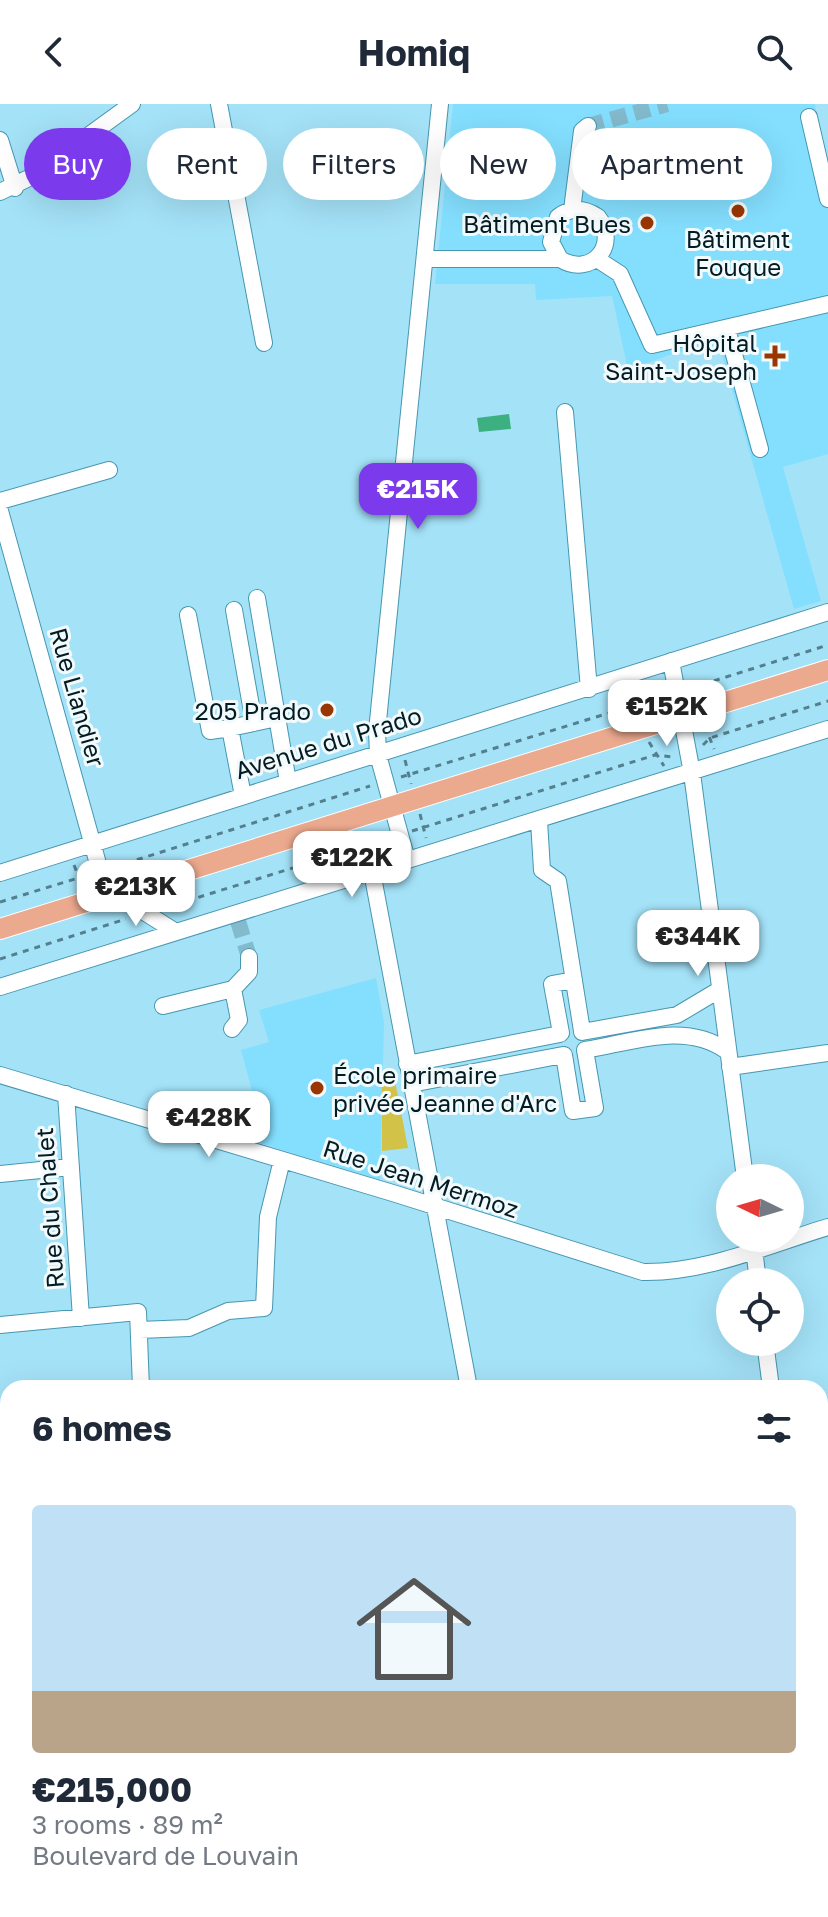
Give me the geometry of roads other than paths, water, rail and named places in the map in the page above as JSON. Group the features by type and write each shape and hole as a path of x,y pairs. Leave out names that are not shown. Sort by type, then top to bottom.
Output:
{"main road":[{"path":"0,929 828,670"}],"street":[{"path":"0,140 7,190 132,104"},
{"path":"219,104 264,343"},
{"path":"407,860 384,782 377,731 440,104"},
{"path":"809,117 828,199"},
{"path":"572,210 582,131 588,126"},
{"path":"426,259 560,259 577,266 597,259 607,239 604,224 590,211 572,210 558,217 551,242 560,259"},
{"path":"597,259 620,274 652,345 828,304"},
{"path":"727,329 760,449"},
{"path":"565,412 589,689"},
{"path":"0,501 109,470"},
{"name":"Rue Liandier","path":"0,511 95,842 100,871 114,893"},
{"path":"257,598 288,782"},
{"path":"234,610 254,723"},
{"name":"Avenue du Prado","path":"0,873 828,612"},
{"path":"188,615 210,731 277,718"},
{"path":"671,661 692,773 743,1164"},
{"path":"230,728 243,796"},
{"path":"0,987 176,932 237,917 407,860 828,729"},
{"path":"539,821 542,870 558,881 574,980 582,1031 587,1040 585,1050 595,1108 573,1111 564,1055 558,1047 561,1034 552,984 574,980"},
{"path":"372,872 467,1380"},
{"path":"114,893 176,932"},
{"path":"163,1006 233,989 249,972 249,957"},
{"path":"232,1029 239,1020 233,989"},
{"path":"407,1064 561,1034 569,1028 582,1031 677,1015 719,990"},
{"path":"411,1084 564,1055 578,1057 585,1050 683,1033 709,1038 728,1059"},
{"path":"728,1059 828,1053"},
{"name":"Rue Jean Mermoz","path":"0,1075 643,1272 671,1273 698,1267 732,1252"},
{"name":"Rue du Chalet","path":"66,1094 81,1318"},
{"path":"139,1330 189,1328 228,1311 264,1308 268,1217 282,1160"},
{"path":"0,1174 71,1167"},
{"name":"Rue Jean Mermoz","path":"804,1232 828,1227"},
{"path":"0,1325 138,1312 141,1380"},
{"path":"767,1356 770,1380"}],"tunnel":[{"path":"588,126 667,104"},
{"path":"238,921 249,957"}],"place":[{"name":"Bâtiment Fouque","path":"738,211"},
{"name":"Bâtiment Bues","path":"647,223"},
{"name":"Hôpital Saint-Joseph","path":"775,356"},
{"name":"205 Prado","path":"327,710"},
{"name":"École primaire privée Jeanne d'Arc","path":"317,1088"}]}
